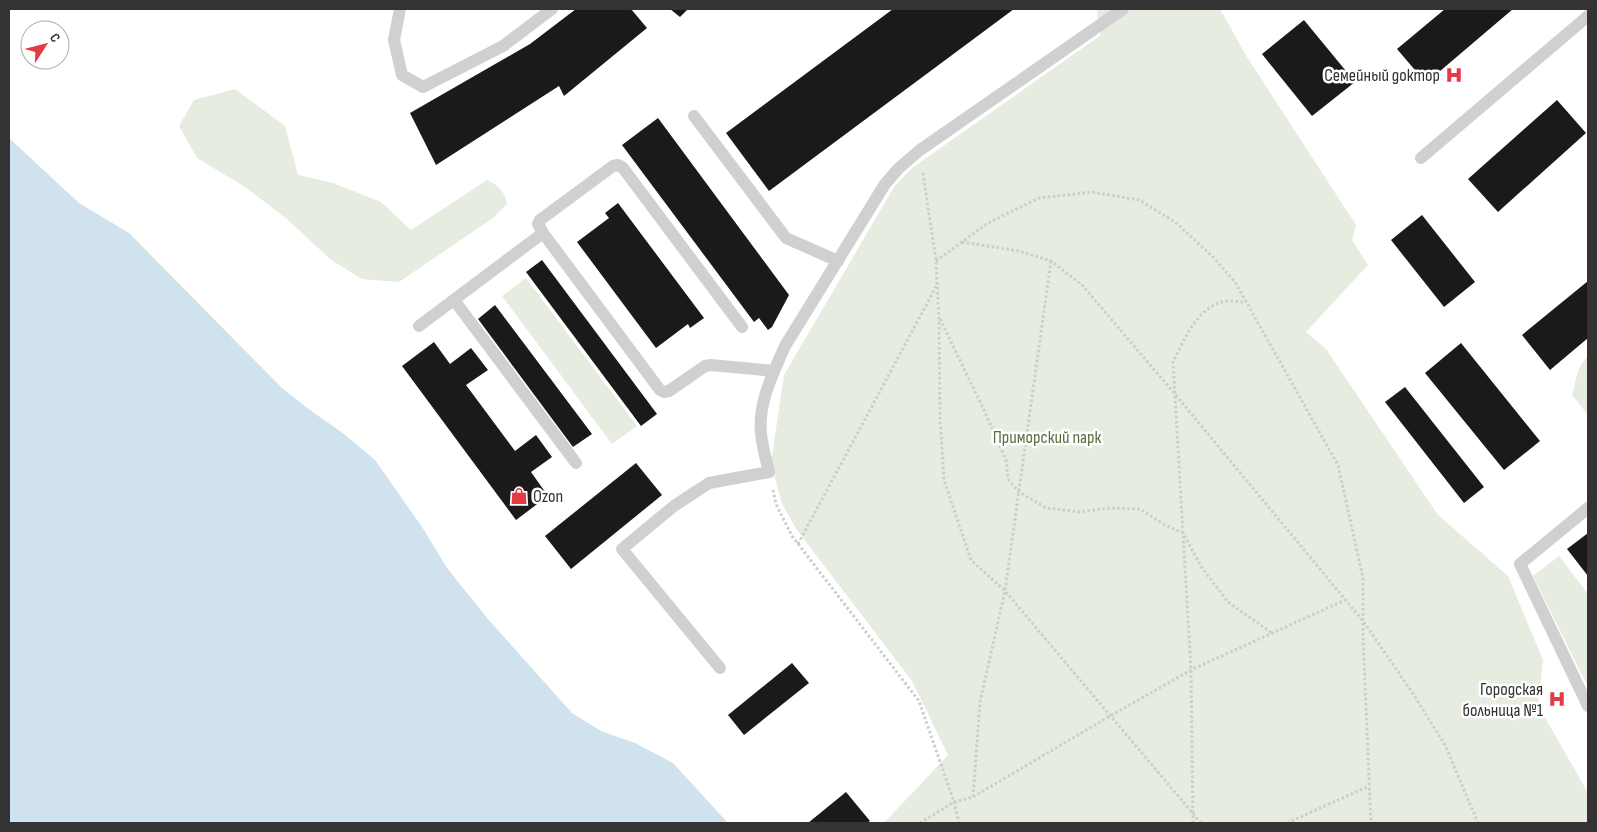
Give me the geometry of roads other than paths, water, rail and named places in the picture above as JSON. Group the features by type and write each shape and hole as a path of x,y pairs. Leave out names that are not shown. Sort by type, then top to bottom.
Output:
{"lane":[{"path":"400,9 394,40 402,74 423,86 503,46 552,9"},
{"path":"720,668 622,549 674,506 709,483 769,472 761,432 764,399 774,371 785,346 885,184 899,168 920,150 1123,9"},
{"path":"1421,158 1588,16"},
{"path":"694,116 786,238 838,261"},
{"path":"742,327 623,168 618,165 613,166 540,220 538,224 543,233 660,390 668,391 698,370 711,365 774,371"},
{"path":"419,326 543,233"},
{"path":"454,300 576,463"},
{"path":"1588,508 1520,564 1588,706"}],"water":[{"path":"9,138 79,203 129,233 282,388 344,434 375,460 422,527 447,568 487,618 572,713 601,731 635,743 673,763 728,823 9,823"}],"place":[{"name":"Семейный доктор","path":"1454,75"},
{"name":"Ozon","path":"519,496"},
{"name":"Городская больница №1","path":"1557,699"}],"park label":[{"name":"Приморский парк","path":"1047,437"}]}
